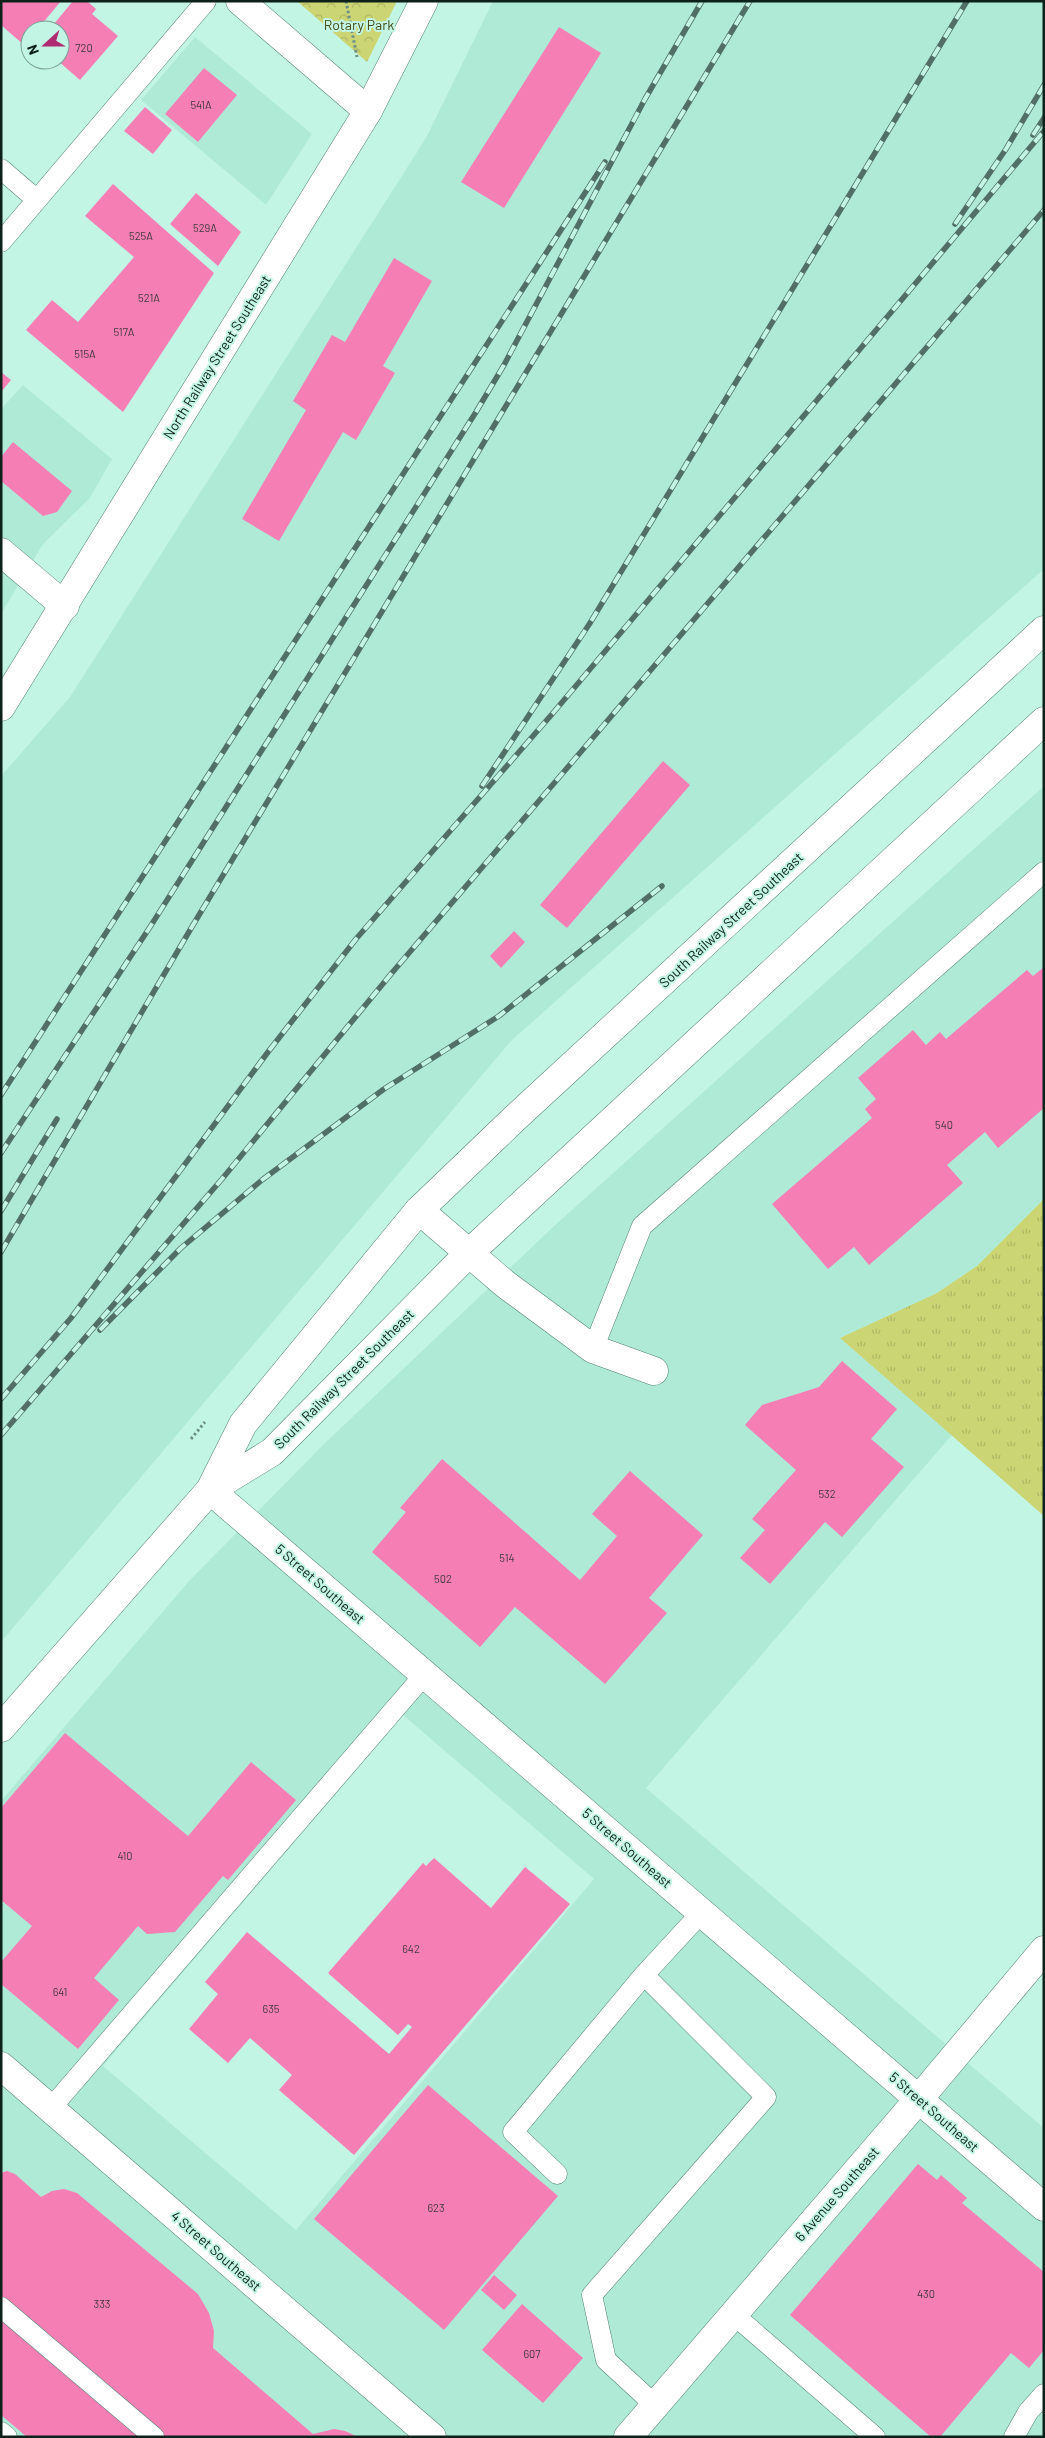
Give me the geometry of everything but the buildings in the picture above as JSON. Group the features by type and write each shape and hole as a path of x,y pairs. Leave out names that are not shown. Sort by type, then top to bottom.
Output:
{"street":[{"path":"240,1 368,111"},
{"name":"North Railway Street Southeast","path":"1,707 65,606 368,111 424,1"},
{"path":"1,552 65,606"},
{"name":"South Railway Street Southeast","path":"1,1728 210,1490 243,1424 419,1210 529,1106 1041,639"},
{"name":"South Railway Street Southeast","path":"210,1490 272,1452 468,1254 1044,721"},
{"path":"419,1210 468,1254 593,1349 654,1372"},
{"name":"5 Street Southeast","path":"210,1490 1044,2207"},
{"name":"6 Avenue Southeast","path":"628,2437 918,2100 1044,1950"},
{"name":"4 Street Southeast","path":"1,2066 432,2437"}],"lane":[{"path":"1,242 206,1"},
{"path":"1,169 37,200"},
{"path":"593,1349 642,1226 1044,872"},
{"path":"51,2108 425,1674"},
{"path":"557,2174 513,2132 644,1975 701,1912"},
{"path":"644,1975 766,2097 592,2295 606,2360 656,2406"},
{"path":"1,2308 154,2437"},
{"path":"733,2314 875,2437"},
{"path":"1014,2437 1028,2412 1044,2394"},
{"path":"1,2432 7,2437"}],"shaded area":[{"path":"493,1 1044,1 1044,569 512,1040 1,1642 1,776 70,697 426,138"},
{"path":"195,37 312,134 266,205 141,100"},
{"path":"23,385 112,459 90,498 43,544 1,614 1,409"},
{"path":"1044,786 1044,1199 977,1266 937,1293 840,1338 952,1435 646,1788 1044,2128 1044,2437 1,2437 1,1801 189,1581 325,1443 553,1227","holes":["403,1715 594,1879 296,2230 103,2066"]}],"green space":[{"name":"Rotary Park","path":"297,1 397,1 367,62"},
{"path":"1044,1199 1044,1516 840,1338 937,1293 977,1266"}],"railway":[{"path":"1,1153 150,927 476,412 504,365 645,99 702,1"},
{"path":"1,1252 193,925 750,1"},
{"path":"482,786 590,623 967,1"},
{"path":"955,224 1006,149 1044,85"},
{"path":"1033,135 1044,118"},
{"path":"1,1399 71,1318 268,1052 356,939 553,713 1044,131"},
{"path":"1,1095 605,162"},
{"path":"1,1435 222,1179 391,974 1044,210"},
{"path":"100,1330 181,1248 262,1180 384,1089 499,1016 662,886"},
{"path":"1,1211 57,1119"}]}
